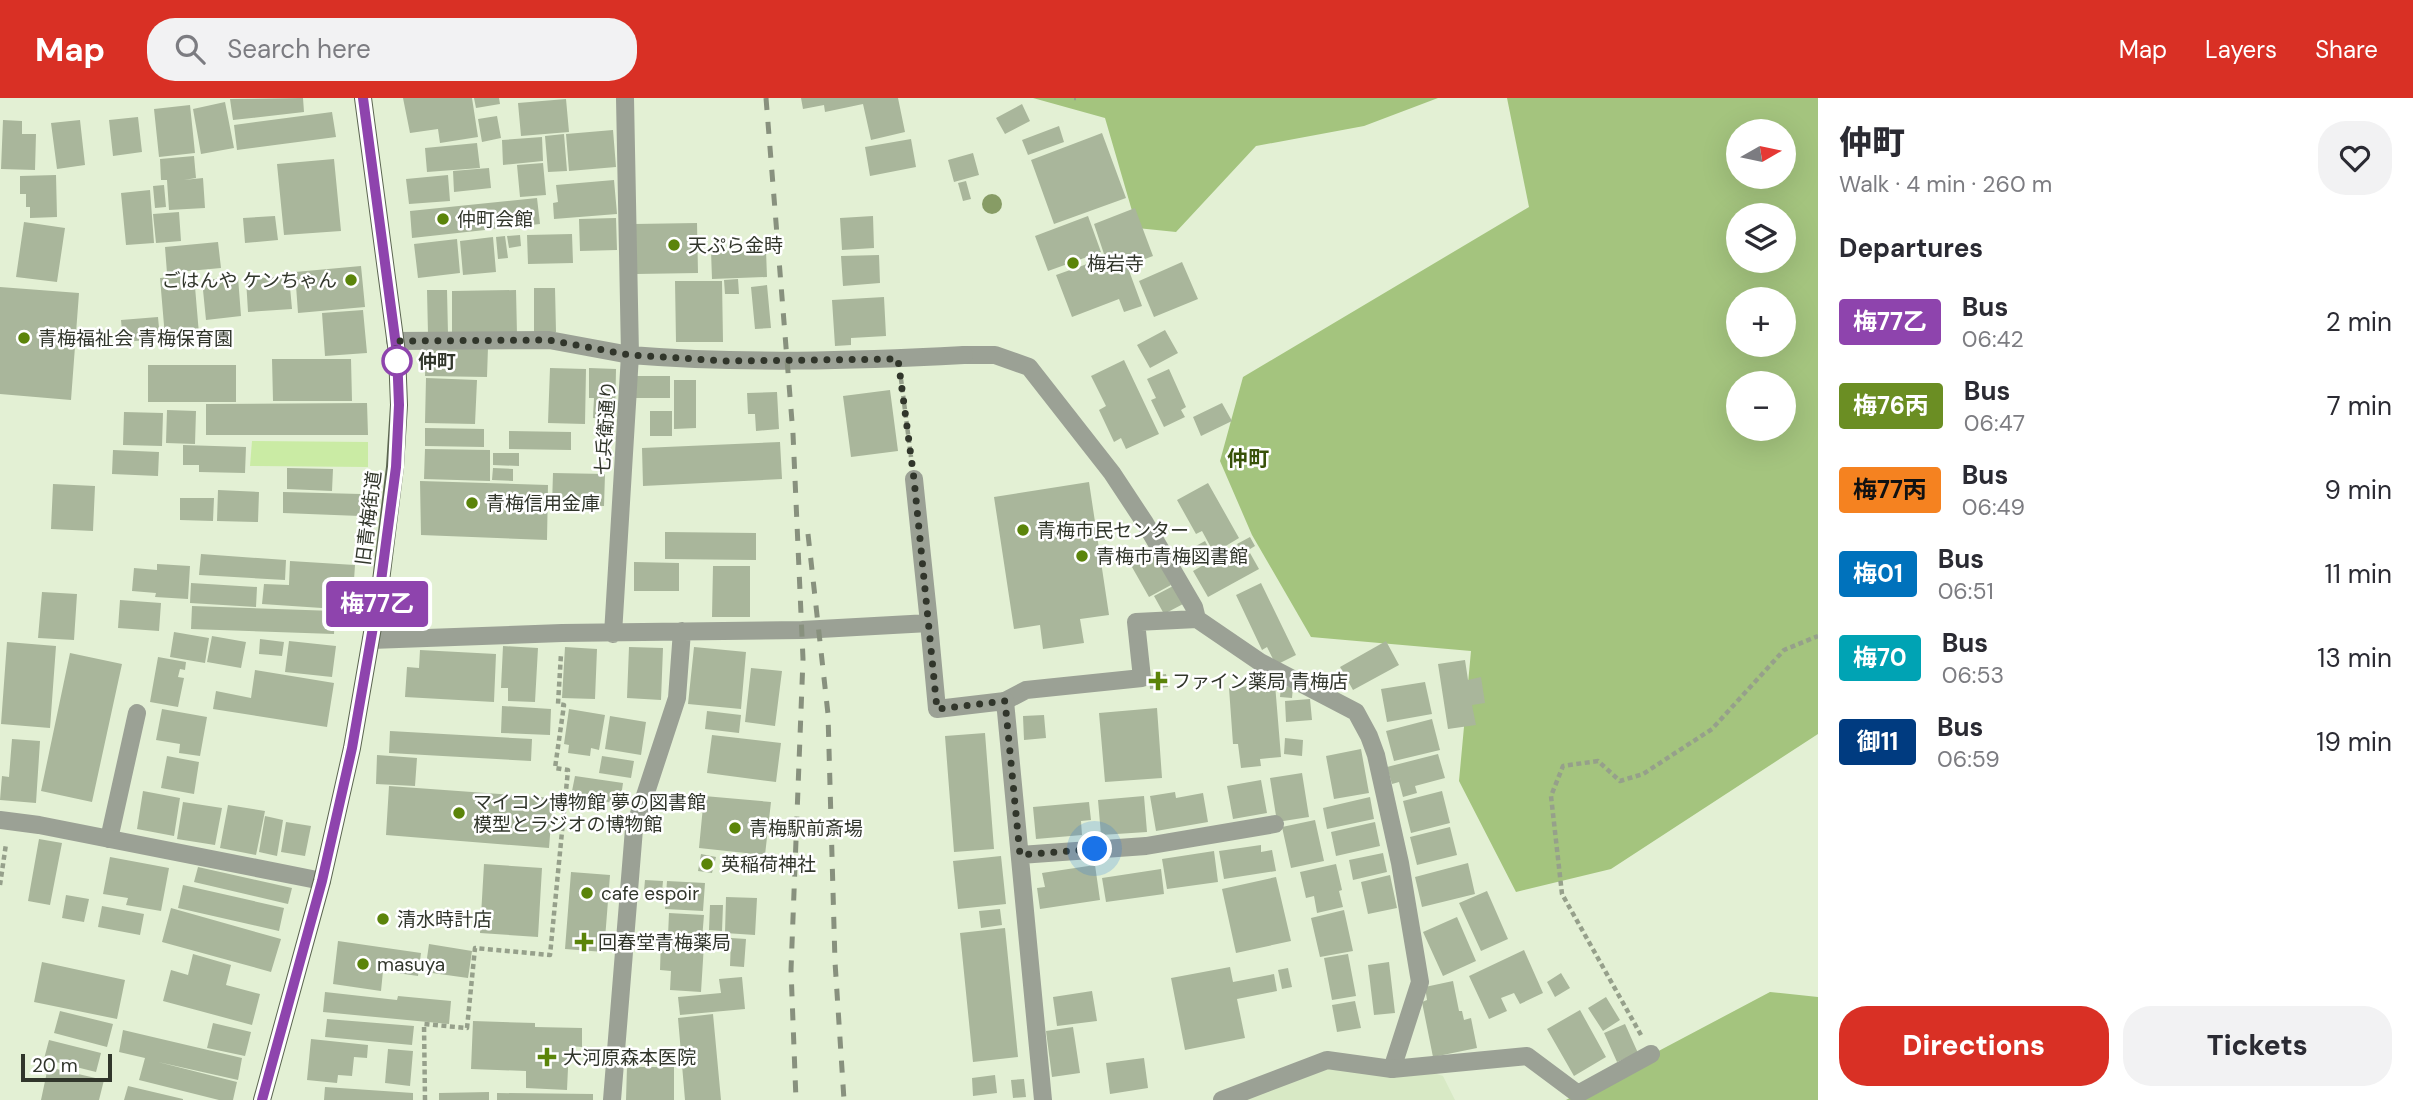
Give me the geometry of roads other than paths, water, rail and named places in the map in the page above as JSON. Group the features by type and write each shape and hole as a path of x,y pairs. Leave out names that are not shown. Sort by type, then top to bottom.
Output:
{"main road":[{"name":"旧青梅街道","path":"262,1100 322,881 352,748 396,467 399,405 395,341 363,98"}],"street":[{"name":"七兵衛通り","path":"613,634 630,355 625,98"},
{"path":"395,341 549,340 630,355 727,361 995,355 1029,367 1112,473 1194,607 1198,620"},
{"path":"914,479 937,709 1005,701 1026,690 1142,678 1136,622 1198,620 1260,662 1356,712 1376,755 1400,863 1420,982 1392,1069"},
{"path":"371,639 802,630 929,623"},
{"path":"612,1100 634,829 677,698 682,631"},
{"path":"1005,701 1043,1100"},
{"path":"108,839 136,713"},
{"path":"4,820 322,881"},
{"path":"1020,855 1146,846 1275,824"},
{"path":"1222,1100 1327,1060 1392,1069 1527,1056 1578,1094 1651,1054"}],"railway":[{"path":"766,98 793,434 803,659 791,970 796,1100"},
{"path":"808,534 828,714 835,962 844,1100"}],"place":[{"name":"仲町会館","path":"443,219"},
{"name":"天ぷら金時","path":"674,245"},
{"name":"梅岩寺","path":"1073,263"},
{"name":"ごはんや ケンちゃん","path":"351,280"},
{"name":"青梅福祉会 青梅保育園","path":"24,338"},
{"name":"仲町","path":"397,361"},
{"name":"青梅信用金庫","path":"472,503"},
{"name":"青梅市民センター","path":"1023,530"},
{"name":"青梅市青梅図書館","path":"1082,556"},
{"name":"ファイン薬局 青梅店","path":"1158,681"},
{"name":"マイコン博物館 夢の図書館 模型とラジオの博物館","path":"459,813"},
{"name":"青梅駅前斎場","path":"735,828"},
{"name":"英稲荷神社","path":"707,864"},
{"name":"cafe espoir","path":"587,893"},
{"name":"清水時計店","path":"383,919"},
{"name":"回春堂青梅薬局","path":"584,942"},
{"name":"masuya","path":"363,964"},
{"name":"大河原森本医院","path":"547,1057"}],"district":[{"name":"仲町","path":"1248,459"}]}
